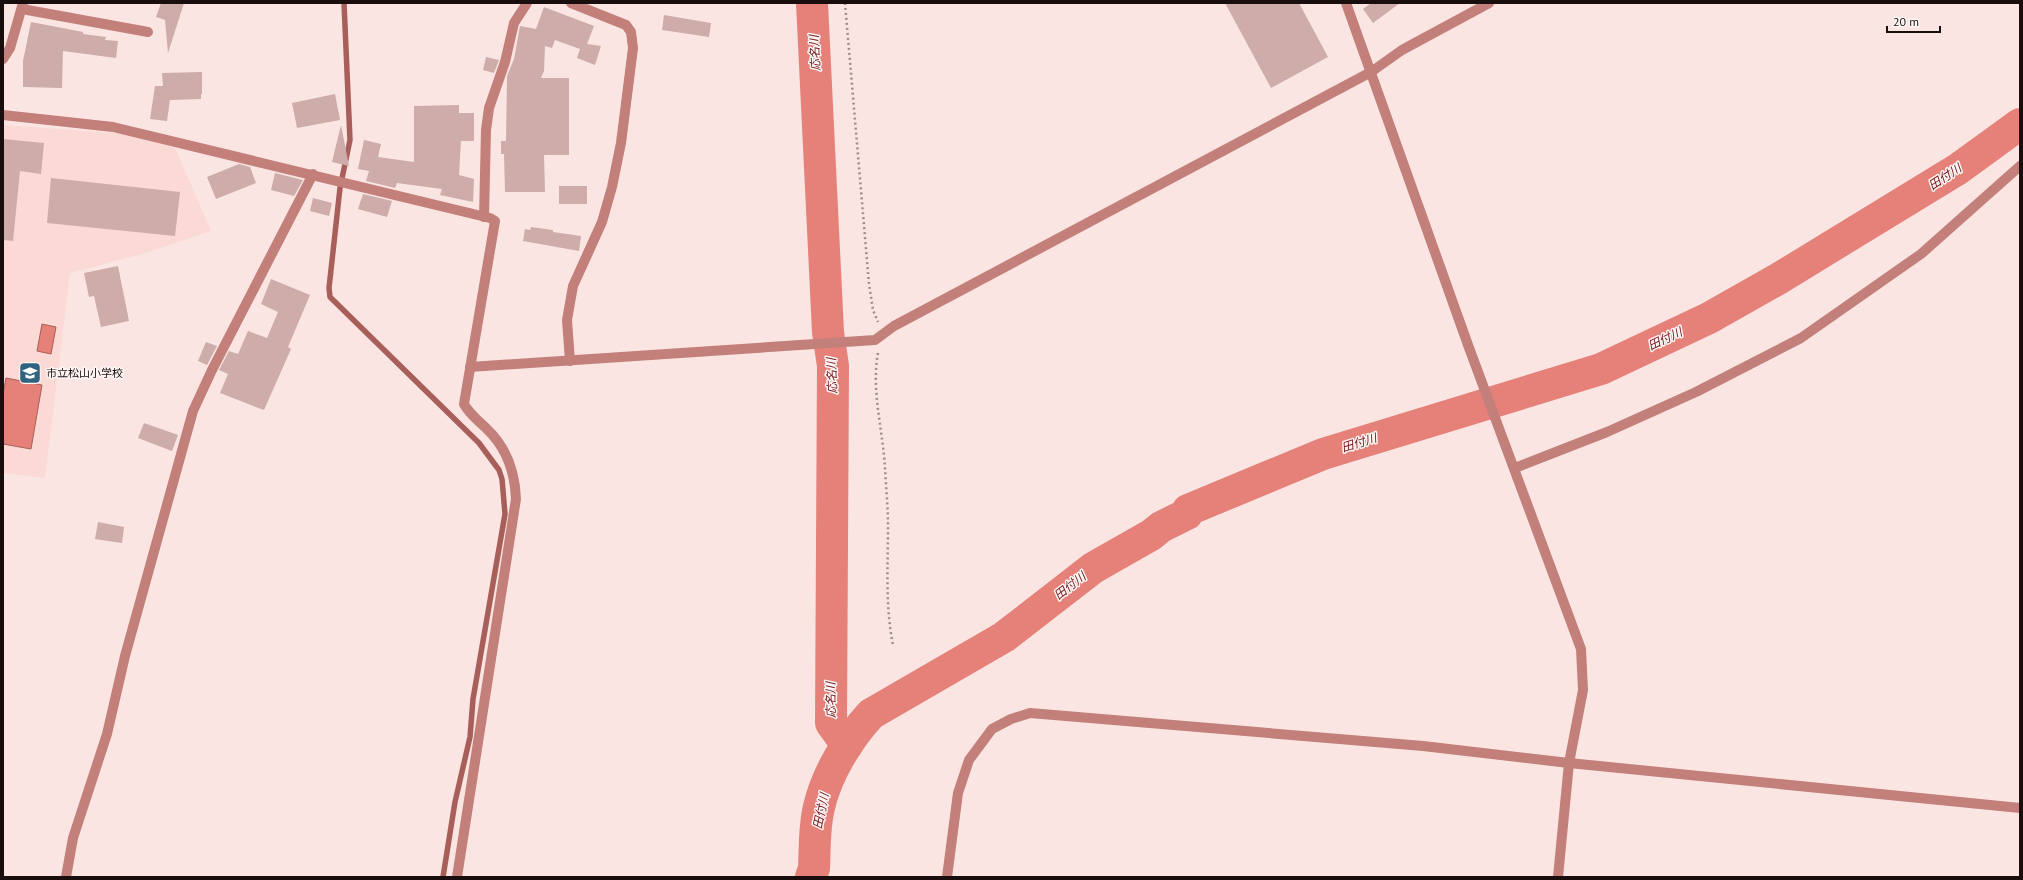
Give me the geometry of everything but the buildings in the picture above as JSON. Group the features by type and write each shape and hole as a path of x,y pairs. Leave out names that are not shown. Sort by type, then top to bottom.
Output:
{"street":[{"path":"484,217 486,130 489,108 505,62 514,23 527,3"},
{"path":"570,361 567,320 573,286 602,222 612,187 621,143 634,48 631,32 626,25 571,3"},
{"path":"1346,3 1468,345 1581,649 1583,690 1569,763 1558,877"},
{"path":"470,367 875,340 901,323 1371,72 1402,50 1489,3"},
{"path":"3,60 10,48 23,6 148,32"},
{"path":"3,115 113,127 313,174 496,221 496,228 464,404 470,413 488,430 504,451 510,464 516,485 516,499 457,877"},
{"path":"1515,468 1607,432 1696,392 1801,338 1921,254 2020,166"},
{"path":"66,877 73,838 107,734 125,656 193,411 212,370 313,174"},
{"path":"947,877 958,794 969,760 992,729 1011,719 1030,713 1423,746 1569,763 2020,808"}],"shaded area":[{"name":"市立松山小学校","path":"3,125 128,134 175,148 211,231 149,252 70,273 45,478 3,473"},
{"path":"42,324 56,327 51,354 37,351"},
{"path":"6,378 42,385 31,449 3,444 3,394"}],"waterway":[{"path":"344,3 350,140 340,188 329,288 330,297 479,443 499,470 502,479 505,514 473,699 470,737 455,802 443,877"},
{"name":"応名川","path":"812,3 828,332 833,366 831,723 847,745"},
{"name":"田付川","path":"811,877 814,868 816,822 827,782 839,757 854,734 871,714 1004,637 1093,568 1151,535 1161,527 1187,514 1188,510 1323,454 1601,369 1709,318 1778,279 1958,169 2020,124"}],"place":[{"name":"市立松山小学校","path":"30,373"}]}
